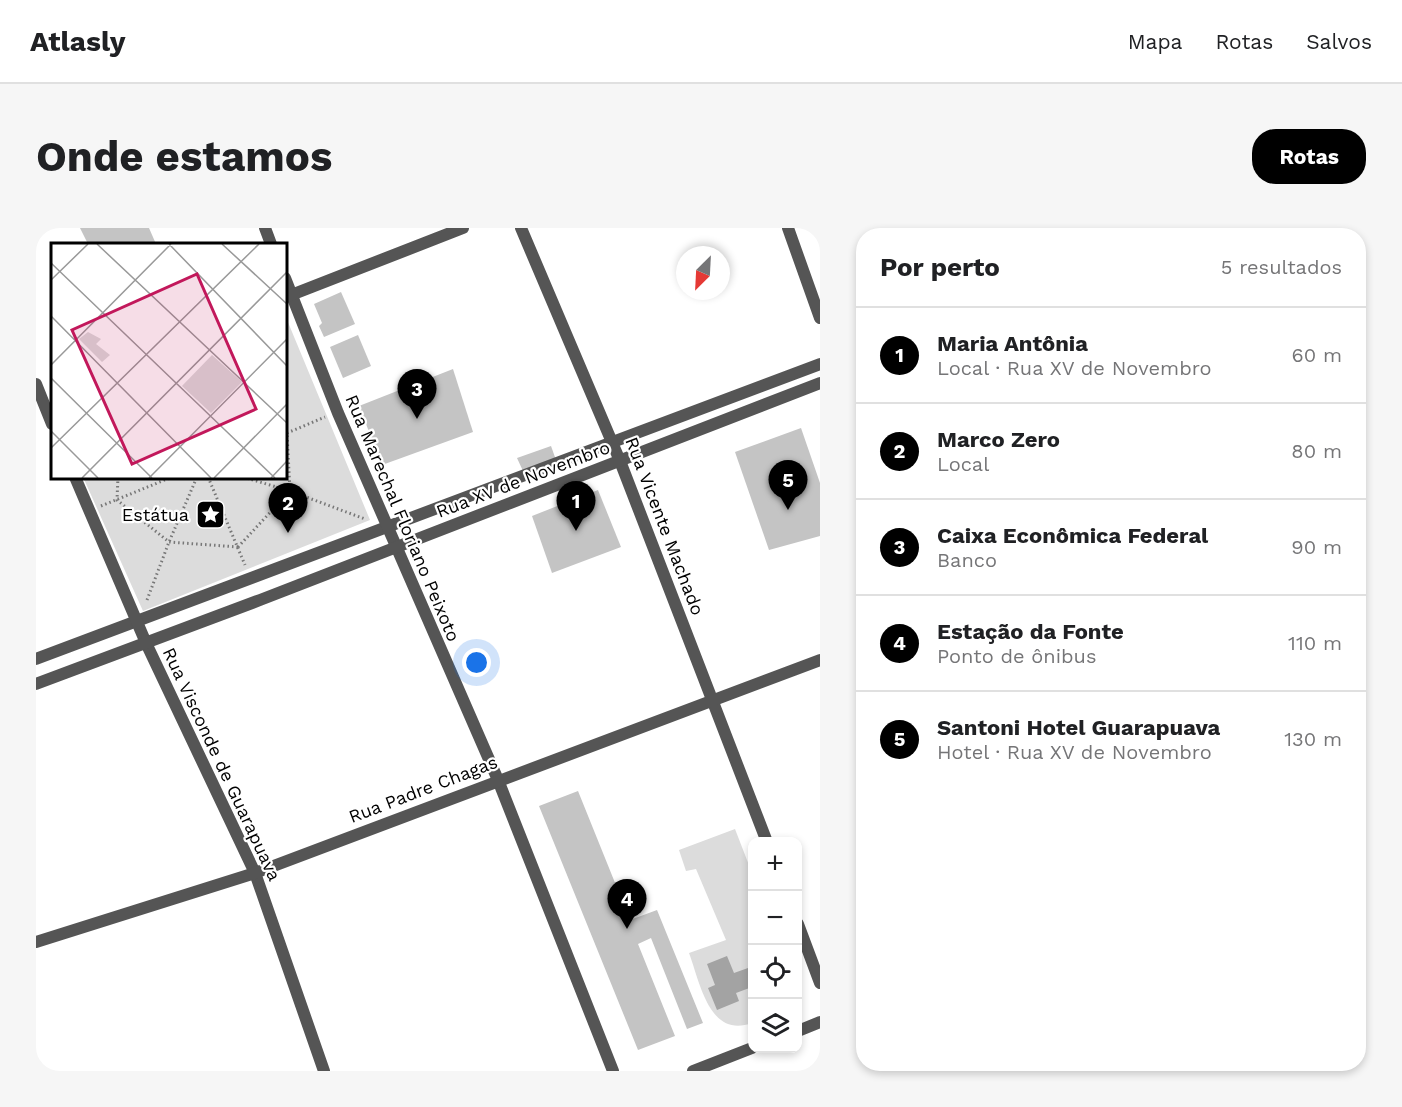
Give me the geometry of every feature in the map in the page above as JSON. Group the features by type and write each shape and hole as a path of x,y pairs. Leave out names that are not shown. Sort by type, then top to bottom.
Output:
{"street":[{"path":"265,228 271,243"},
{"path":"288,296 463,228"},
{"name":"Rua Vicente Machado","path":"521,228 613,443 764,837"},
{"path":"788,228 820,318"},
{"name":"Rua Marechal Floriano Peixoto","path":"288,296 498,780 613,1071"},
{"path":"36,659 386,525 613,443 820,364"},
{"name":"Rua XV de Novembro","path":"36,684 820,383"},
{"path":"37,391 51,422"},
{"name":"Rua Visconde de Guarapuava","path":"75,478 146,643 255,873 324,1071"},
{"name":"Rua Padre Chagas","path":"36,942 255,873 820,660"},
{"path":"802,935 820,983"},
{"path":"802,1029 820,1022"},
{"path":"693,1071 748,1050"}],"path":[{"path":"238,547 290,491 286,432 338,413"},
{"path":"117,500 118,478"},
{"path":"90,511 170,478"},
{"path":"146,601 197,478"},
{"path":"208,478 238,547"},
{"path":"246,478 370,520 359,524"},
{"path":"117,500 169,542 238,547"}],"shaded area":[{"path":"286,317 370,520 143,611 83,478 286,478"},
{"path":"735,829 748,863 748,1024 737,1026 726,1023 716,1016 702,992 689,953 726,940 696,869 686,871 679,850"},
{"path":"727,956 734,973 748,968 748,988 736,993 739,1001 717,1010 708,988 715,985 707,964"}],"building":[{"path":"80,228 149,228 156,243 88,243"},
{"path":"341,292 355,324 324,337 319,326 322,323 314,304"},
{"path":"358,335 371,366 343,378 330,347"},
{"path":"453,369 473,432 382,465 359,406"},
{"path":"801,428 820,483 820,536 769,550 735,452"},
{"path":"551,446 556,460 523,471 517,458"},
{"path":"598,490 621,547 552,573 532,516"},
{"path":"578,791 630,920 657,910 703,1023 687,1029 651,938 638,944 675,1036 638,1050 539,806"}],"place":[{"name":"Caixa Econômica Federal","path":"417,419"},
{"name":"Santoni Hotel Guarapuava","path":"788,510"},
{"name":"Estátua","path":"210,514"},
{"name":"Maria Antônia","path":"576,531"},
{"name":"Marco Zero","path":"288,533"},
{"name":"Estação da Fonte","path":"627,929"}]}
